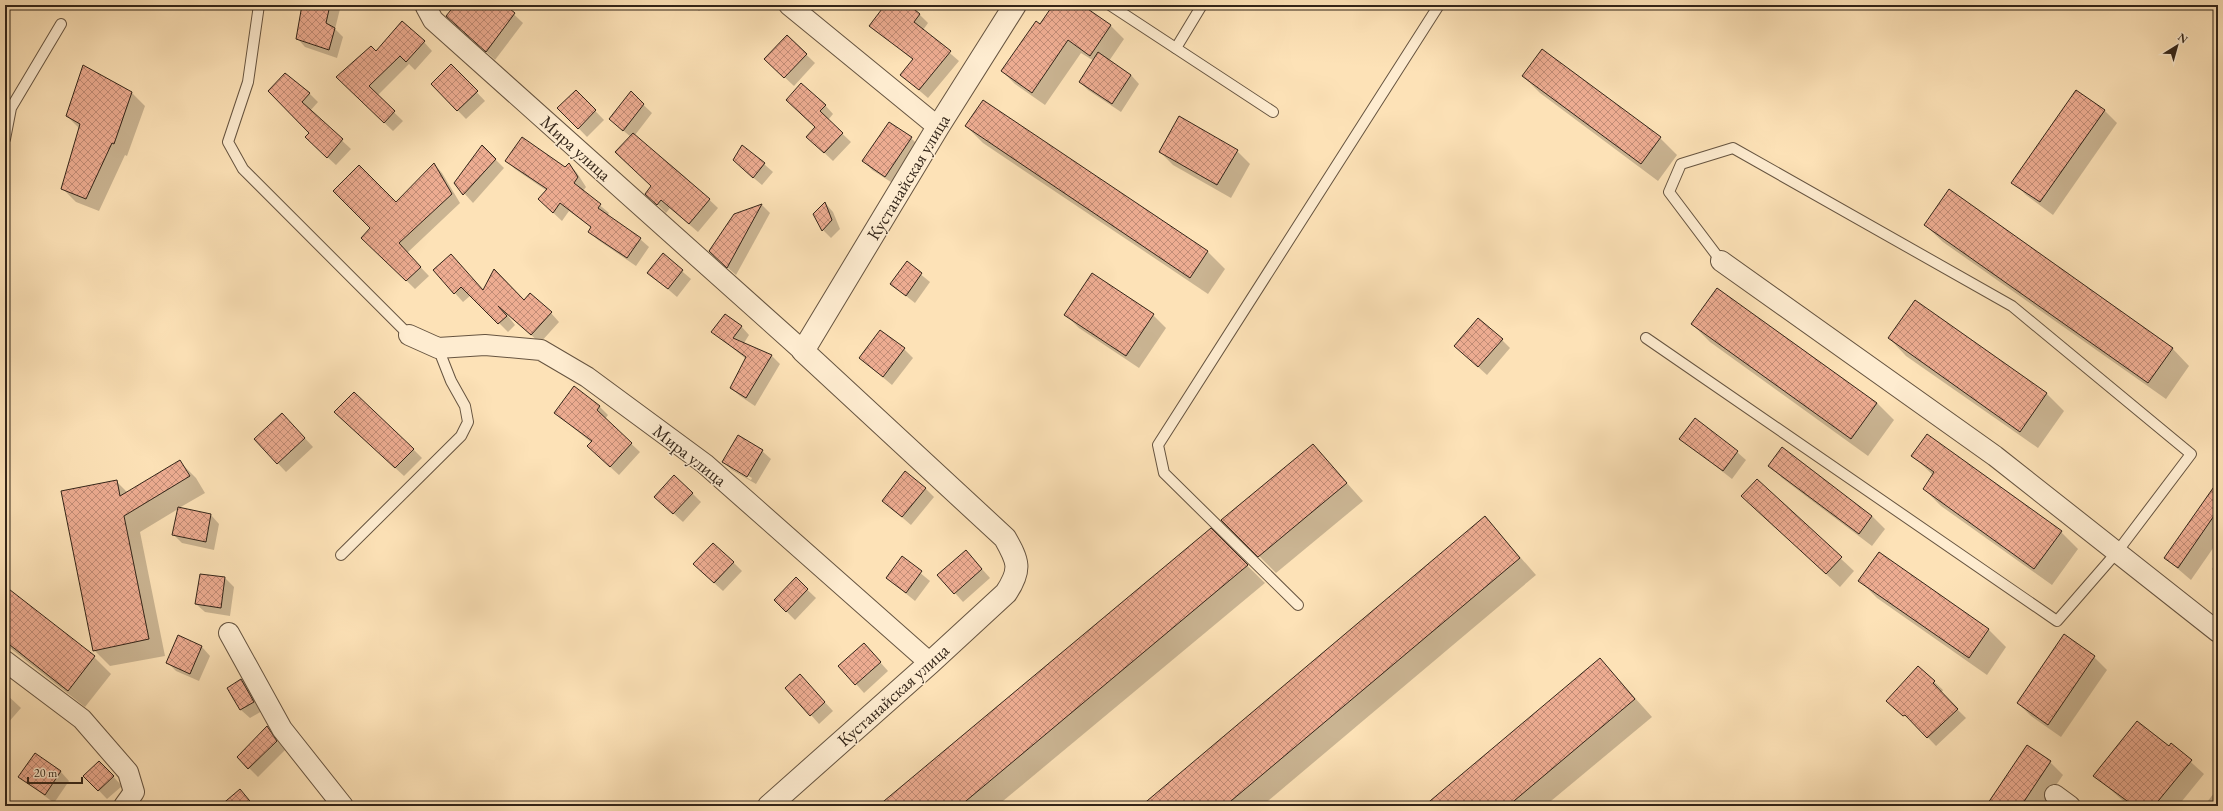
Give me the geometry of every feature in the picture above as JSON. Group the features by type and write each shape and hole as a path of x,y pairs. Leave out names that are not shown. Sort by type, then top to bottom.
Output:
{"street":[{"name":"Мира улица","path":"427,5 426,7 433,20 804,351"},
{"path":"789,5 938,127"},
{"name":"Кустанайская улица","path":"768,806 930,663 1006,592 1014,580 1017,569 1017,558 1005,538 804,351 938,127 1015,5"},
{"path":"1721,261 1995,456 2218,632"},
{"name":"Мира улица","path":"409,335 438,348 485,345 541,350 587,377 705,464 930,663"},
{"path":"230,633 282,729 343,806"},
{"path":"5,661 82,719 128,772 129,799"}],"lane":[{"path":"259,5 248,82 228,142 243,169 409,335"},
{"path":"1110,5 1273,112"},
{"path":"1176,48 1202,5"},
{"path":"1298,604 1164,473 1158,445 1439,5"},
{"path":"5,139 12,108 61,24"},
{"path":"1646,338 2057,621 2117,552 2191,454 2012,306 1733,148 1682,164 1669,192 1721,261"},
{"path":"341,555 461,436 468,422 465,406 451,381 438,348"}],"building":[{"path":"302,5 330,5 326,23 335,28 329,50 296,39"},
{"path":"455,5 505,5 515,13 486,52 446,16"},
{"path":"885,5 909,5 920,14 914,22 951,51 919,90 900,75 913,59 869,26"},
{"path":"1053,5 1082,5 1111,25 1090,56 1068,40 1032,93 1001,71 1036,21 1040,24"},
{"path":"402,21 425,41 406,62 400,56 369,86 395,111 384,123 336,77 371,46 376,51"},
{"path":"787,35 807,54 784,78 764,59"},
{"path":"1542,49 1661,137 1641,164 1522,76"},
{"path":"1098,52 1131,75 1112,104 1079,82"},
{"path":"451,64 478,91 457,111 431,84"},
{"path":"83,65 132,92 114,144 112,143 86,199 61,189 80,124 66,116"},
{"path":"285,73 310,93 302,102 343,139 327,158 305,137 309,133 268,91"},
{"path":"801,83 826,105 820,111 843,133 824,153 806,137 815,127 786,100"},
{"path":"576,90 596,110 578,129 557,108"},
{"path":"2076,90 2105,110 2040,202 2011,183"},
{"path":"631,91 644,104 623,131 609,119"},
{"path":"983,100 1208,251 1190,278 965,126"},
{"path":"1179,116 1238,150 1217,185 1159,152"},
{"path":"889,122 912,137 885,177 862,161"},
{"path":"633,133 710,199 689,224 661,200 657,205 645,194 651,186 615,152"},
{"path":"522,137 565,167 569,163 578,177 574,183 601,204 598,208 641,238 627,258 588,232 591,227 560,203 553,213 538,199 547,189 505,161"},
{"path":"482,145 496,159 463,195 454,183"},
{"path":"742,145 765,163 753,178 733,160"},
{"path":"434,163 452,194 399,243 421,267 406,281 361,238 370,228 333,191 359,165 396,202"},
{"path":"1949,189 2173,348 2148,383 1924,225"},
{"path":"825,202 832,220 822,231 813,214"},
{"path":"762,204 727,268 709,251 734,214"},
{"path":"663,253 683,270 668,289 647,273"},
{"path":"451,254 483,290 494,269 524,300 530,293 552,312 531,335 498,306 507,316 498,324 461,287 454,294 433,270"},
{"path":"907,261 922,273 906,296 890,284"},
{"path":"1092,273 1154,314 1126,356 1064,315"},
{"path":"1717,288 1877,403 1851,439 1691,324"},
{"path":"1915,300 2047,393 2020,432 1888,338"},
{"path":"725,314 742,326 733,338 772,355 746,398 730,388 746,357 711,332"},
{"path":"1478,318 1503,339 1478,367 1454,346"},
{"path":"880,330 905,348 883,377 859,358"},
{"path":"574,386 600,406 597,410 632,443 610,467 587,446 592,441 554,413"},
{"path":"354,392 414,449 395,468 334,412"},
{"path":"282,413 305,438 277,464 254,439"},
{"path":"1695,418 1738,451 1723,471 1679,439"},
{"path":"1927,434 2062,531 2034,569 1923,489 1934,472 1911,456"},
{"path":"738,435 763,450 747,477 722,462"},
{"path":"1313,444 1347,483 1258,557 1221,520"},
{"path":"1782,447 1872,516 1859,534 1768,466"},
{"path":"180,460 190,476 124,516 149,639 93,651 61,491 117,480 120,496"},
{"path":"905,471 926,488 902,517 882,501"},
{"path":"674,475 693,493 673,514 654,497"},
{"path":"1757,479 1842,557 1826,574 1741,496"},
{"path":"2218,481 2218,510 2178,568 2164,558"},
{"path":"178,507 211,514 206,542 172,535"},
{"path":"1485,516 1520,558 1225,806 1141,806"},
{"path":"1211,528 1248,565 960,806 878,806"},
{"path":"713,543 734,562 714,583 693,564"},
{"path":"966,550 982,569 954,594 937,575"},
{"path":"1879,552 1989,629 1969,658 1858,581"},
{"path":"902,556 922,571 906,593 886,578"},
{"path":"200,574 225,577 221,608 195,604"},
{"path":"796,577 808,589 786,612 774,600"},
{"path":"5,586 95,656 68,691 5,641"},
{"path":"2064,634 2095,656 2048,725 2017,703"},
{"path":"178,635 202,646 190,674 166,663"},
{"path":"864,643 881,662 855,685 838,666"},
{"path":"1600,658 1635,699 1508,806 1424,806"},
{"path":"1918,666 1935,681 1933,683 1958,709 1927,738 1905,715 1903,716 1886,701"},
{"path":"800,674 825,702 810,716 785,688"},
{"path":"241,679 254,702 240,710 227,688"},
{"path":"2137,721 2169,746 2171,743 2192,760 2154,806 2134,806 2093,776"},
{"path":"267,726 277,741 248,769 237,757"},
{"path":"2027,745 2051,761 2021,806 1986,806"},
{"path":"35,753 61,771 45,795 18,777"},
{"path":"99,761 114,776 98,791 83,776"},
{"path":"240,789 254,806 220,806"}]}
